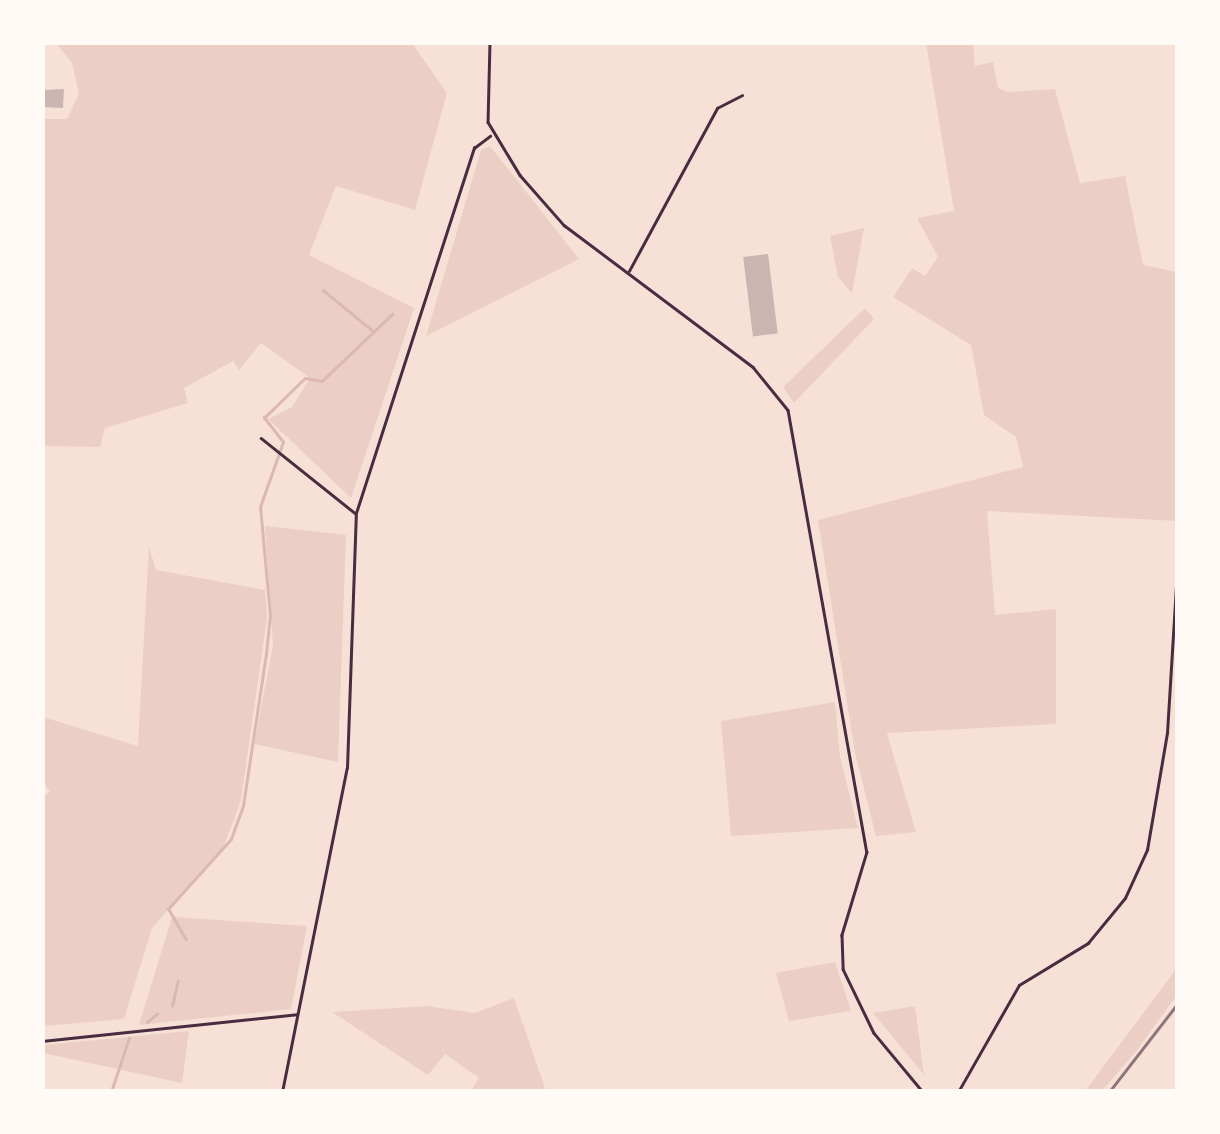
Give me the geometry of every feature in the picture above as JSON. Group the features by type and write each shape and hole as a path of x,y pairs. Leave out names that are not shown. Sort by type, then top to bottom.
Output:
{"street":[{"path":"490,42 492,135 564,225 753,367 788,410 867,852 842,936 843,968 874,1033 923,1092"},
{"path":"628,272 718,108 742,95"},
{"path":"282,1092 347,768 356,513 474,148 492,135"},
{"path":"261,438 356,513"},
{"path":"958,1092 1019,985 1088,943 1125,898 1146,850 1168,732 1178,553"},
{"path":"42,1041 299,1014"}],"shaded area":[{"path":"56,43 412,43 447,93 415,210 336,186 309,255 414,308 351,498 268,419 292,407 310,378 261,343 239,370 233,361 184,388 188,403 105,428 100,447 43,446 43,119 67,119 79,94 72,63"},
{"path":"926,43 973,43 975,66 993,62 998,88 1008,92 1055,89 1080,183 1125,176 1143,265 1177,272 1177,521 987,511 995,615 1056,609 1056,724 887,733 916,832 876,836 855,753 818,520 1023,467 1016,437 984,415 971,345 893,297 912,268 925,276 938,257 917,218 954,211"},
{"path":"490,146 579,259 426,336 481,150"},
{"path":"864,228 852,293 838,277 830,236"},
{"path":"865,308 874,319 794,403 783,387"},
{"path":"265,526 346,535 338,762 254,744 273,646"},
{"path":"149,547 156,570 265,590 267,618 241,800 224,846 152,928 124,1019 43,1026 42,797 50,792 43,782 43,717 138,746"},
{"path":"835,702 840,757 858,828 731,836 721,721"},
{"path":"172,917 307,926 291,1009 139,1025"},
{"path":"835,962 851,1011 789,1021 776,973"},
{"path":"1177,968 1177,995 1137,1050 1102,1091 1085,1091"},
{"path":"514,998 546,1091 471,1091 479,1078 445,1054 428,1075 332,1012 427,1006 475,1013"},
{"path":"915,1006 924,1075 873,1013"},
{"path":"189,1031 182,1083 43,1053 43,1045"}],"building":[{"path":"64,89 63,108 42,107 42,90"},
{"path":"768,254 778,333 753,336 743,257"}],"waterway":[{"path":"323,290 372,330"},
{"path":"186,940 168,909 231,839 243,806 266,654 270,616 260,507 283,442 264,418 305,378 322,381 392,314"},
{"path":"172,1006 178,981"},
{"path":"147,1022 157,1014"},
{"path":"111,1092 129,1038"}],"railway":[{"path":"1109,1092 1178,1003"}]}
